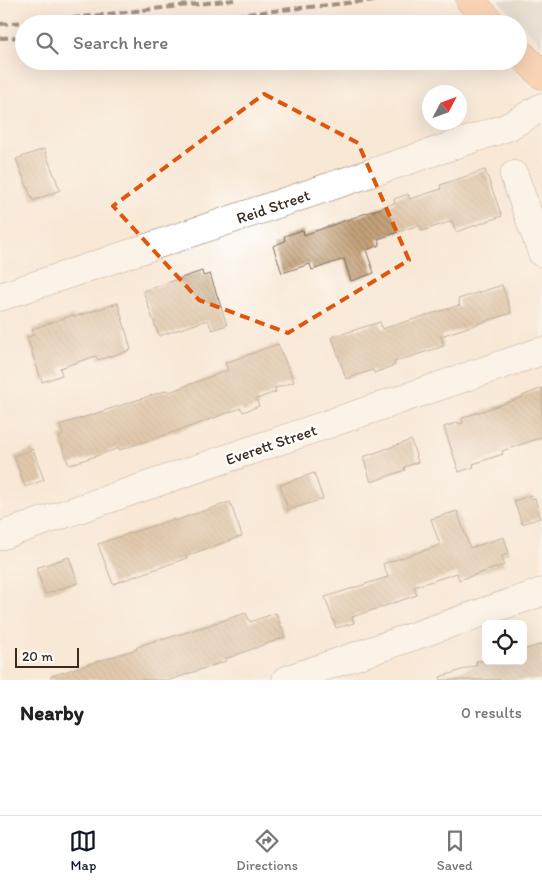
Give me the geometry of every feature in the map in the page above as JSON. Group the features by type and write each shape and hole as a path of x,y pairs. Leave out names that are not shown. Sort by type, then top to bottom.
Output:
{"main road":[{"path":"470,0 484,15"},
{"path":"527,60 542,75"}],"street":[{"name":"Reid Street","path":"0,297 508,127 542,107"},
{"path":"514,176 542,253"},
{"name":"Everett Street","path":"0,536 542,351"},
{"path":"286,680 542,592"}],"highlighted area":[{"path":"264,94 358,143 409,260 288,333 199,300 113,206"}],"shaded area":[{"path":"498,0 542,0 542,45 527,30 527,15 513,15"}],"building":[{"path":"44,149 60,190 33,201 16,159"},
{"path":"485,170 502,216 456,232 452,221 422,231 419,225 378,239 380,245 366,250 374,273 351,281 344,259 312,270 310,264 282,273 273,246 285,241 284,236 303,230 304,235 395,203 394,199 408,194 410,199 441,189 440,185"},
{"path":"202,271 203,276 210,274 227,325 212,330 208,320 159,336 143,291"},
{"path":"502,285 511,313 441,336 444,346 394,362 395,365 374,373 373,370 346,379 332,337 380,322 382,329 460,305 458,299"},
{"path":"118,303 131,350 98,360 96,356 60,368 62,375 42,382 27,337 34,335 32,329 73,315 74,317"},
{"path":"278,344 294,382 275,388 276,392 256,399 259,406 243,412 241,408 192,426 69,465 59,437 63,435 60,425 168,390 169,392 228,370 225,363"},
{"path":"542,388 542,437 502,451 503,454 473,464 474,467 459,472 444,427 458,422 459,424 463,423 462,418 523,397"},
{"path":"411,440 418,462 404,467 405,470 371,482 363,457"},
{"path":"33,449 44,480 25,487 14,456"},
{"path":"314,473 323,499 288,510 280,485"},
{"path":"531,495 532,499 535,498 540,518 522,524 514,501"},
{"path":"230,502 242,536 113,584 98,544"},
{"path":"457,511 470,548 504,537 509,553 502,556 504,565 459,580 457,573 414,587 417,595 352,617 354,623 336,628 325,597 388,577 383,564 440,545 431,519"},
{"path":"69,557 78,583 45,594 36,568"},
{"path":"246,613 250,622 276,613 285,637 225,659 226,661 170,680 51,680 51,676 137,649 137,647 162,638 162,640"},
{"path":"542,644 542,680 441,680 440,677 477,665 476,661 482,661 482,665 527,665 527,649"}],"railway":[{"path":"99,15 234,0"},
{"path":"236,15 375,0"},
{"path":"0,24 15,23"},
{"path":"0,38 15,37"}]}
